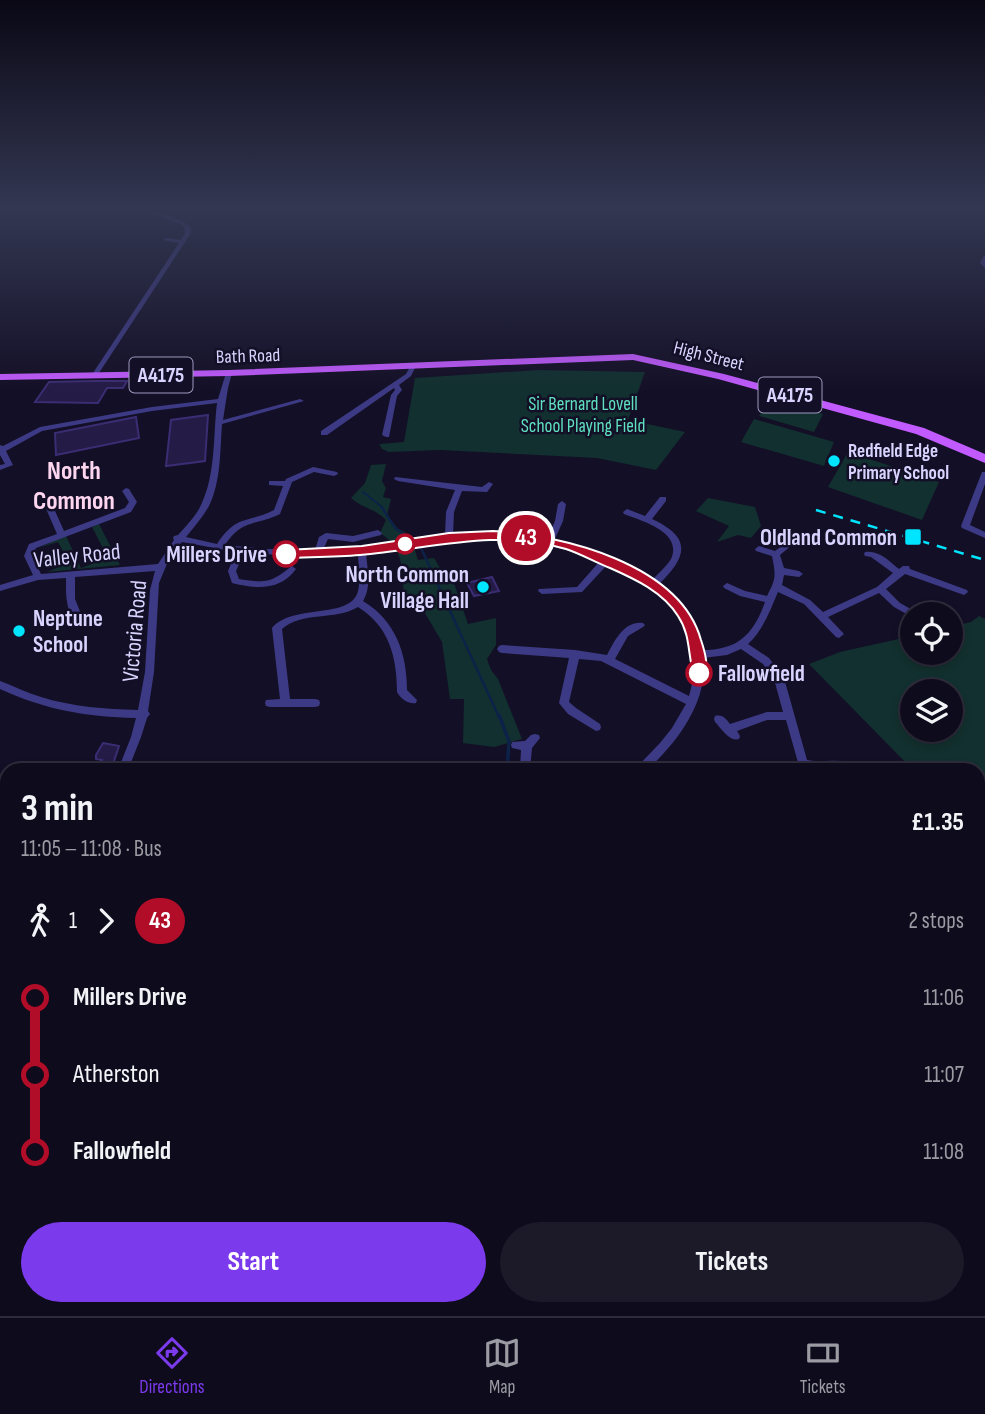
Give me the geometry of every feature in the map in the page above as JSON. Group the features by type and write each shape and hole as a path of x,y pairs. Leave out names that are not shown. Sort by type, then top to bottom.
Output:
{"main road":[{"name":"High Street","path":"413,366 596,357 648,359 920,431 985,459"},
{"name":"Bath Road","path":"0,377 413,366"}],"street":[{"path":"94,376 164,270"},
{"path":"324,433 409,375 413,366"},
{"name":"Victoria Road","path":"125,763 145,714 151,663 153,599 160,567 177,538 202,509 210,494 219,401 229,373"},
{"path":"384,430 394,395 399,390 395,385"},
{"path":"0,468 9,466 1,449 40,429 152,409 219,401"},
{"path":"218,423 300,401"},
{"path":"12,434 22,438"},
{"path":"272,483 286,484 313,468 334,474"},
{"path":"985,474 965,526 985,535"},
{"path":"398,479 410,477 486,489"},
{"path":"219,547 230,528 276,512 283,501 286,484"},
{"path":"449,537 447,526 457,485"},
{"path":"38,577 28,552 38,542 128,510 133,502 126,491"},
{"path":"647,519 663,499"},
{"path":"48,504 61,534"},
{"path":"550,541 559,521 562,504"},
{"path":"626,512 647,519 672,535 679,552 668,572 653,584"},
{"path":"318,553 326,536 353,539 377,533"},
{"path":"177,538 241,551 318,553 362,550 449,537 493,535 550,541 606,560 653,584 685,615 698,654 699,673 691,702 670,740 649,763"},
{"path":"776,554 794,540"},
{"path":"759,549 776,554"},
{"path":"285,703 276,634 281,623 289,619 346,610 357,603 362,596 362,550"},
{"path":"241,551 232,571 235,581 279,583 289,590"},
{"path":"698,654 727,654 742,645 764,620 781,571 776,554"},
{"path":"868,554 903,570 966,592"},
{"path":"542,591 554,595 583,594 606,560"},
{"name":"Valley Road","path":"0,588 38,577 160,567"},
{"path":"279,583 292,569"},
{"path":"823,616 880,589 903,570"},
{"path":"781,571 799,575"},
{"path":"71,575 70,599 78,619"},
{"path":"727,586 743,594 771,600"},
{"path":"775,586 807,602 839,634"},
{"path":"880,589 900,607"},
{"path":"357,603 382,618 403,670 402,692 412,700"},
{"path":"610,659 622,634 629,628 640,625"},
{"path":"742,645 766,662 779,678 801,763"},
{"path":"502,649 527,647 610,659 691,702"},
{"path":"575,654 564,703 578,721 596,727"},
{"path":"0,685 31,699 67,710 145,714"},
{"path":"270,703 315,703"},
{"path":"719,719 732,733 767,716 789,716"},
{"path":"525,763 526,743"}],"green space":[{"name":"Sir Bernard Lovell School Playing Field","path":"539,370 645,372 628,420 685,432 656,470 597,458 440,450 389,452 379,444 404,442 415,378"},
{"path":"769,399 823,414 814,432 759,416"},
{"path":"754,419 834,442 824,466 741,442"},
{"path":"848,452 939,482 922,520 828,487"},
{"path":"386,464 382,481 386,488 383,497 391,499 387,515 398,529 409,537 418,560 434,558 446,578 454,583 468,624 496,618 496,645 487,659 522,739 494,747 463,743 464,699 450,699 442,642 416,598 404,598 401,561 394,546 380,533 386,520 351,498 365,483 371,465"},
{"path":"708,498 755,507 761,526 751,538 738,535 717,542 729,526 696,511"},
{"path":"99,524 120,565 47,572 69,563 58,542 38,548 66,536 81,568 108,558 92,527"},
{"path":"979,616 985,619 985,763 906,763 809,664 840,652 900,639 900,665 963,665 963,624"}],"building":[{"path":"127,381 123,388 107,388 98,403 35,402 49,382"},
{"path":"208,415 205,461 166,466 171,420"},
{"path":"136,417 139,438 56,455 55,433"},
{"name":"North Common Village Hall","path":"492,577 499,591 474,596 467,583"},
{"path":"103,743 119,746 113,763 100,763 102,760 96,759"}],"waterway":[{"path":"363,492 381,506"},
{"path":"381,506 395,528 404,534"},
{"path":"421,548 499,717"},
{"path":"499,715 509,741 507,763"}],"railway":[{"path":"816,510 985,560"}],"bus line":[{"name":"43","path":"286,554 337,553 449,537 493,535 550,541 568,546 634,573 653,584 674,603 685,615 693,634 699,673"}],"place":[{"name":"Redfield Edge Primary School","path":"834,461"},
{"name":"Oldland Common","path":"913,537"},
{"name":"Millers Drive","path":"286,554"},
{"name":"North Common Village Hall","path":"483,587"},
{"name":"Neptune School","path":"19,631"},
{"name":"Fallowfield","path":"699,673"}],"district":[{"name":"North Common","path":"74,485"}]}
